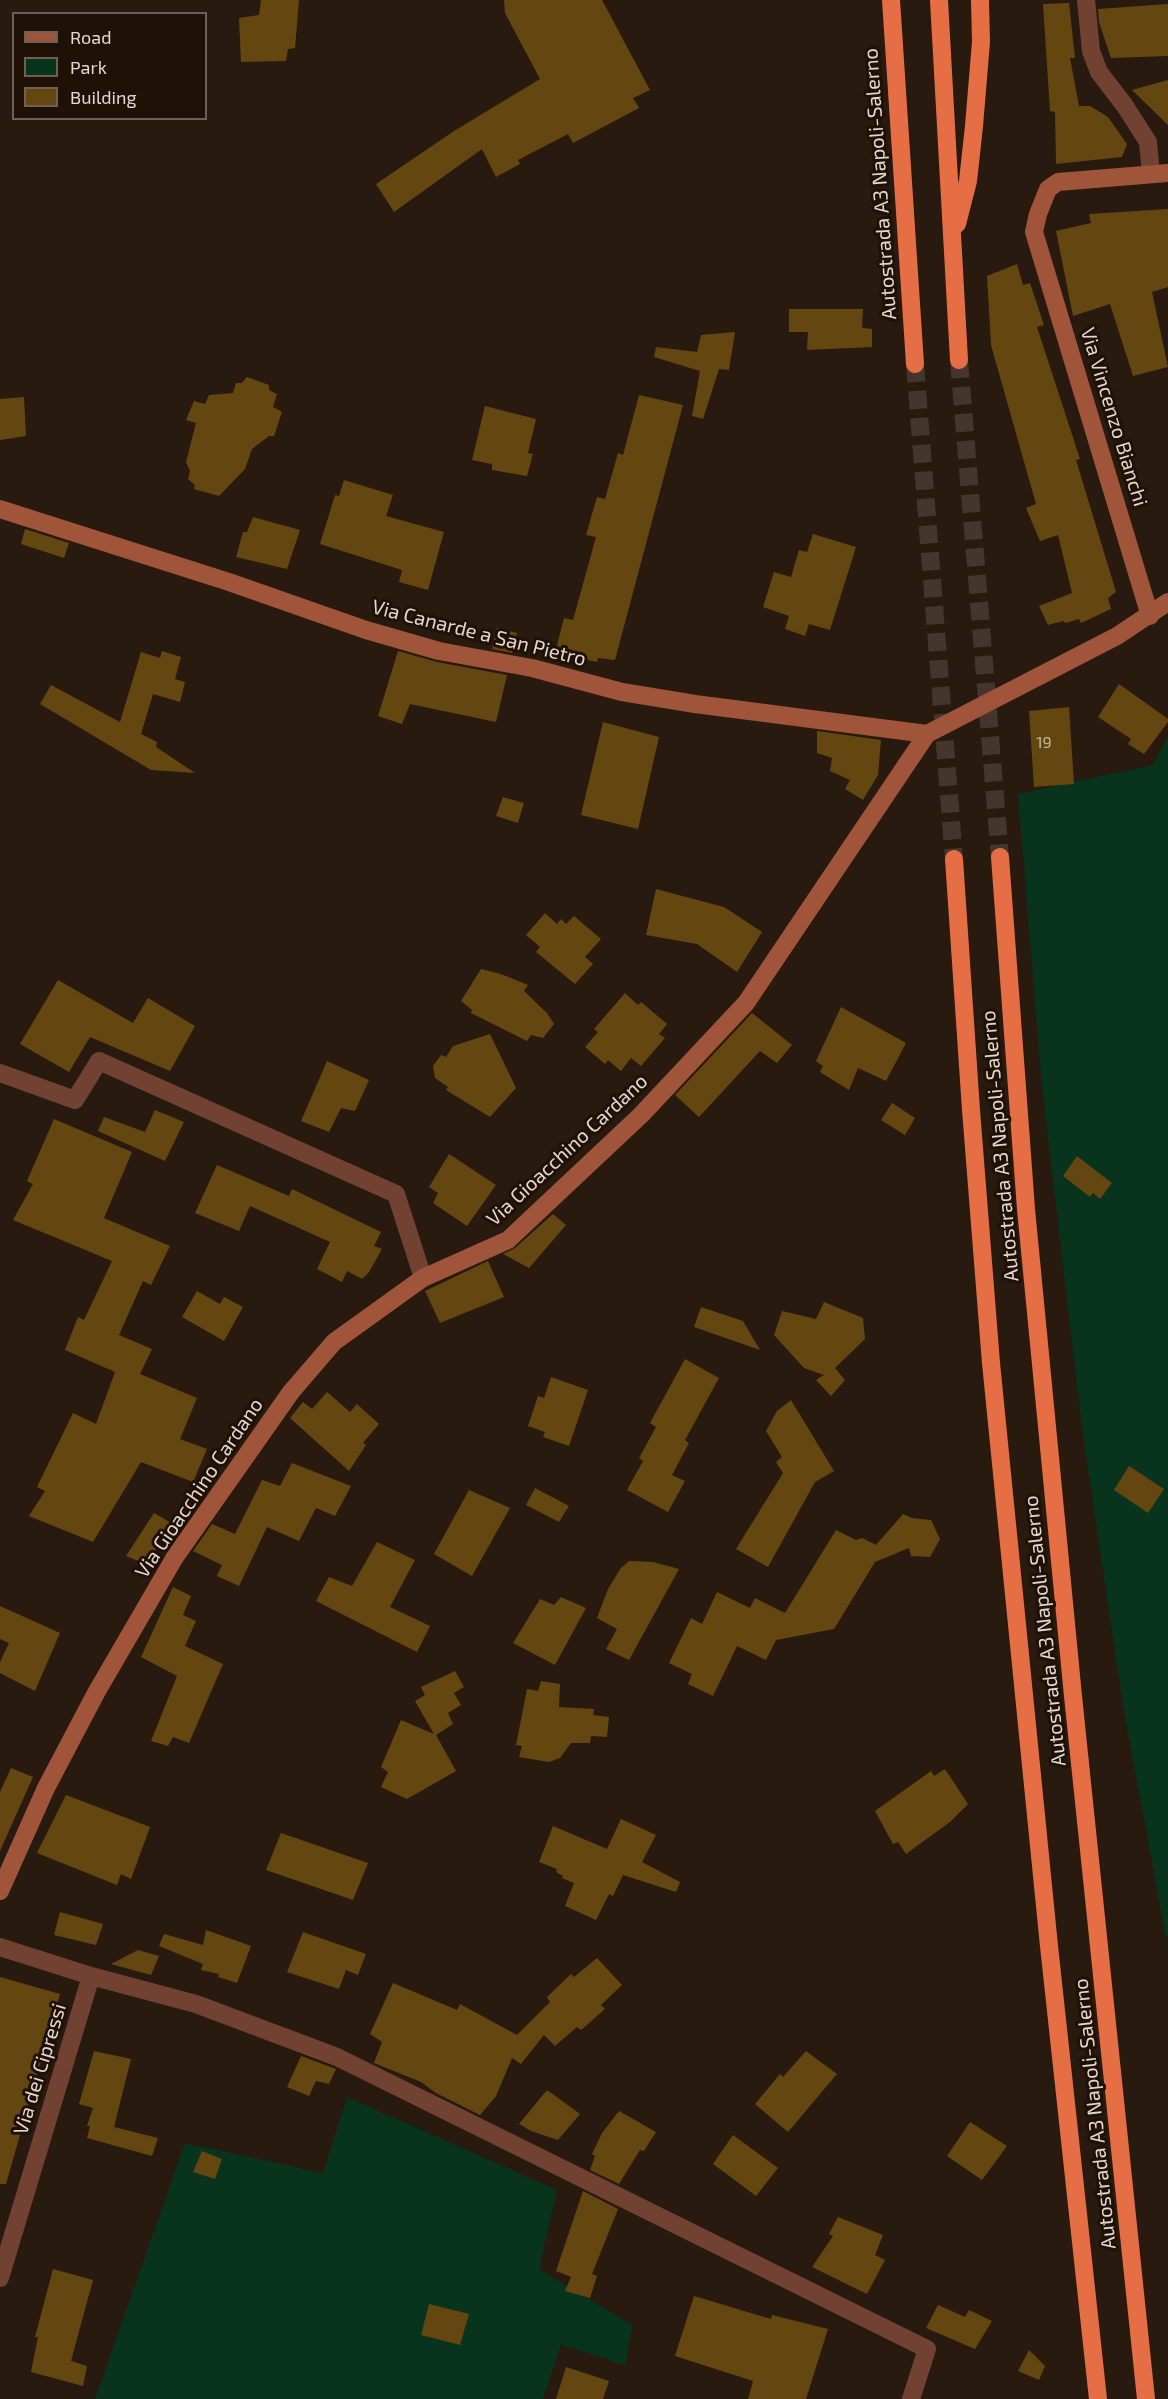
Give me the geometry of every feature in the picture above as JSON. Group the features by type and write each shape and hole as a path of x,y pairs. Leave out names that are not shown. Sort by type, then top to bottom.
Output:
{"highway":[{"name":"Autostrada A3 Napoli-Salerno","path":"891,0 915,364"},
{"path":"939,0 959,360"},
{"path":"953,240 968,181 981,42 980,0"},
{"name":"Autostrada A3 Napoli-Salerno","path":"1000,857 1026,1209 1146,2399"},
{"name":"Autostrada A3 Napoli-Salerno","path":"954,859 970,1110 991,1362 1049,1946 1098,2399"}],"street":[{"path":"1086,0 1091,51 1099,72 1125,106 1148,142 1160,173"},
{"name":"Via Vincenzo Bianchi","path":"1150,616 1034,232 1048,189 1058,182 1160,173"},
{"name":"Via Canarde a San Pietro","path":"0,510 229,582 366,630 439,651 532,668 622,692 694,704 927,734"},
{"path":"927,734 1117,636 1168,602"},
{"name":"Via Gioacchino Cardano","path":"0,1891 46,1788 96,1693 175,1557 291,1392 334,1342 423,1278 508,1240 641,1115 746,1003 927,734"},
{"path":"0,1073 75,1100 99,1062 396,1194 423,1278"},
{"path":"0,1947 91,1976 196,2004 337,2057 927,2349 911,2399"},
{"name":"Via dei Cipressi","path":"0,2278 91,1976"}],"green space":[{"path":"1168,736 1168,1935 1166,1938 1123,1706 1083,1435 1042,1087 1018,794 1153,765"},
{"path":"347,2097 557,2190 539,2269 632,2325 626,2366 561,2344 543,2399 95,2399 185,2143 323,2173"}],"building":[{"path":"261,0 299,0 295,48 288,49 286,61 241,62 239,18 259,15"},
{"path":"504,0 602,0 650,90 633,98 639,108 573,143 568,134 518,160 520,164 496,177 482,149 394,212 376,184 454,131 540,79 505,13"},
{"path":"1069,3 1075,58 1070,58 1079,106 1090,106 1108,117 1127,144 1122,157 1056,164 1055,112 1050,111 1043,4"},
{"path":"1168,4 1168,56 1111,58 1099,22 1098,9"},
{"path":"1168,80 1168,125 1132,90"},
{"path":"1168,209 1168,287 1152,292 1168,367 1133,376 1110,304 1073,316 1056,231 1091,223 1089,214"},
{"path":"1017,264 1023,285 1030,283 1044,325 1037,327 1080,459 1076,460 1116,592 1108,598 1111,609 1081,623 1079,619 1048,625 1039,606 1072,593 1058,535 1040,541 1026,508 1036,504 991,345 987,276"},
{"path":"789,309 863,309 862,328 872,329 872,347 807,350 808,332 789,332"},
{"path":"735,332 729,370 719,369 703,419 692,416 700,371 654,357 656,347 697,352 701,335"},
{"path":"247,377 269,385 269,390 277,394 273,407 282,412 274,436 269,436 252,449 245,469 219,496 194,489 195,485 188,479 190,471 186,462 196,423 186,420 194,401 205,404 209,395 233,393 236,383 242,383"},
{"path":"639,395 683,405 615,660 598,658 597,662 555,653 564,618 573,620 596,537 586,535 597,497 605,499 618,453 623,455"},
{"path":"24,397 26,436 0,440 0,399"},
{"path":"485,406 536,419 528,453 533,454 527,476 492,470 492,464 472,460"},
{"path":"344,480 393,495 386,516 444,532 428,590 399,582 402,570 320,544 335,495 339,496"},
{"path":"253,517 300,530 287,569 236,557 243,532 247,532"},
{"path":"25,529 69,543 64,558 21,544"},
{"path":"813,534 856,547 830,630 809,624 805,636 785,629 789,616 763,607 774,572 791,577 799,550 807,552"},
{"path":"497,628 517,633 512,653 492,649"},
{"path":"162,651 181,657 175,679 185,682 180,702 153,694 141,734 157,742 156,747 195,773 151,770 40,704 51,685 120,722 141,652 160,658"},
{"path":"398,651 437,662 507,675 496,722 410,704 402,724 378,716"},
{"path":"1119,684 1168,719 1144,754 1128,744 1131,739 1098,717"},
{"path":"1069,707 1074,784 1034,787 1029,711"},
{"path":"603,722 659,737 638,829 581,815"},
{"path":"817,731 881,740 878,775 863,800 845,789 850,780 830,771 832,758 817,753"},
{"path":"503,797 524,803 518,823 496,816"},
{"path":"656,889 724,907 762,932 737,972 697,944 646,935"},
{"path":"545,913 557,924 561,919 566,924 574,916 601,939 585,957 593,964 575,984 536,952 540,947 526,935"},
{"path":"481,969 528,985 524,991 547,1013 554,1024 543,1038 531,1035 527,1041 471,1013 472,1010 461,1001"},
{"path":"58,980 133,1023 148,998 195,1026 170,1071 90,1037 69,1072 20,1044"},
{"path":"625,993 638,1005 641,1002 667,1024 659,1034 665,1038 641,1066 631,1058 621,1071 608,1060 605,1064 585,1047 598,1032 594,1029"},
{"path":"841,1007 906,1043 886,1081 858,1068 849,1090 820,1072 823,1066 816,1061"},
{"path":"752,1013 792,1045 777,1063 760,1051 699,1117 675,1095"},
{"path":"490,1034 516,1088 490,1117 446,1090 448,1087 435,1078 433,1066 441,1055 446,1057 453,1046"},
{"path":"327,1061 369,1080 355,1111 341,1108 329,1132 301,1121"},
{"path":"892,1103 915,1118 905,1135 881,1120"},
{"path":"155,1110 184,1122 165,1161 98,1131 104,1117 145,1132"},
{"path":"54,1119 132,1152 104,1218 170,1246 151,1285 143,1281 119,1335 152,1349 140,1374 197,1398 180,1439 207,1449 193,1482 141,1462 93,1542 29,1516 45,1491 37,1487 73,1413 96,1424 115,1372 65,1350 78,1317 84,1320 112,1261 13,1220 33,1184 27,1181"},
{"path":"449,1154 496,1185 467,1226 433,1203 438,1193 429,1187"},
{"path":"1077,1156 1112,1183 1100,1199 1093,1193 1090,1197 1063,1176"},
{"path":"217,1165 289,1196 292,1189 381,1232 374,1246 382,1249 369,1272 362,1279 347,1271 342,1282 317,1269 330,1242 250,1206 239,1231 195,1213"},
{"path":"553,1214 566,1225 529,1268 503,1254 515,1248"},
{"path":"488,1261 504,1297 440,1323 425,1291"},
{"path":"197,1291 220,1304 224,1297 243,1307 224,1341 182,1317"},
{"path":"824,1302 863,1318 865,1339 835,1368 845,1380 831,1396 816,1380 824,1375 804,1368 774,1335 782,1311 816,1319"},
{"path":"701,1307 743,1321 760,1350 694,1327"},
{"path":"685,1359 719,1378 685,1440 689,1443 672,1475 685,1481 668,1512 627,1490 643,1461 639,1458 656,1427 650,1423"},
{"path":"551,1377 588,1390 569,1446 543,1437 545,1432 528,1426 538,1396 544,1398"},
{"path":"327,1392 350,1412 357,1404 379,1424 363,1443 366,1445 349,1471 290,1418 303,1402 312,1409"},
{"path":"791,1400 834,1471 815,1482 768,1567 736,1549 783,1473 776,1462 782,1457 766,1431 777,1411"},
{"path":"292,1463 351,1486 335,1516 316,1508 299,1541 267,1527 239,1586 217,1576 222,1565 193,1551 212,1524 235,1534 262,1480 280,1486"},
{"path":"1129,1466 1164,1489 1148,1513 1114,1490"},
{"path":"535,1488 569,1506 559,1522 526,1505"},
{"path":"469,1490 510,1508 472,1576 434,1554"},
{"path":"154,1513 173,1524 146,1564 126,1556"},
{"path":"903,1514 912,1518 931,1520 940,1539 930,1557 911,1556 909,1548 875,1562 834,1629 776,1640 766,1660 737,1646 713,1696 688,1684 692,1674 669,1663 691,1618 702,1624 717,1592 750,1608 755,1598 785,1613 836,1530 856,1540 862,1538 876,1545"},
{"path":"377,1542 415,1560 390,1607 430,1626 417,1652 316,1601 329,1577 352,1586"},
{"path":"629,1561 653,1562 679,1569 629,1660 606,1649 617,1629 597,1618 608,1589 621,1568"},
{"path":"173,1587 191,1596 183,1615 196,1621 185,1646 223,1664 189,1743 173,1737 168,1746 151,1741 177,1676 141,1657"},
{"path":"561,1597 586,1608 555,1665 513,1643 540,1599 554,1605"},
{"path":"0,1606 60,1633 35,1691 0,1673 0,1662 9,1643 0,1639"},
{"path":"455,1671 464,1687 454,1693 461,1705 448,1713 453,1724 436,1735 456,1771 407,1799 381,1787 388,1772 381,1767 401,1720 434,1734 415,1701 425,1695 421,1687"},
{"path":"541,1681 560,1684 559,1707 594,1709 593,1715 609,1717 607,1737 591,1736 590,1743 571,1743 560,1758 549,1762 519,1757 522,1746 516,1745 527,1689 538,1691"},
{"path":"11,1768 33,1777 0,1851 0,1792"},
{"path":"945,1769 968,1804 950,1822 906,1854 898,1842 893,1844 875,1811 931,1771 934,1776"},
{"path":"66,1795 150,1827 131,1879 121,1874 117,1885 37,1853"},
{"path":"621,1819 656,1835 642,1862 680,1882 676,1892 623,1875 613,1896 609,1894 596,1920 565,1906 574,1883 562,1878 563,1876 556,1872 557,1869 539,1862 553,1826 607,1849"},
{"path":"281,1833 368,1863 353,1900 266,1870"},
{"path":"60,1912 103,1924 96,1945 54,1935"},
{"path":"206,1930 251,1946 237,1983 218,1977 219,1974 201,1970 203,1964 159,1946 164,1934 203,1945"},
{"path":"303,1932 366,1954 358,1975 346,1970 339,1989 287,1972"},
{"path":"138,1950 159,1956 151,1975 111,1964"},
{"path":"597,1958 622,1985 601,2005 605,2009 581,2030 577,2027 555,2046 544,2035 521,2064 512,2058 496,2096 480,2115 436,2093 421,2082 374,2063 382,2042 370,2034 393,1983 457,2010 460,2004 517,2035 550,2002 547,1997 571,1974 574,1977"},
{"path":"0,1977 60,1994 6,2184 0,2184"},
{"path":"94,2051 131,2059 114,2127 158,2138 152,2156 87,2138 90,2126 87,2126 93,2108 79,2104"},
{"path":"806,2051 837,2074 788,2132 755,2104 780,2074 783,2077"},
{"path":"301,2056 336,2069 329,2084 316,2081 309,2096 287,2087"},
{"path":"547,2090 580,2114 558,2140 531,2131 519,2124"},
{"path":"619,2111 656,2132 644,2151 640,2150 619,2184 590,2170 595,2156 592,2154 602,2133"},
{"path":"970,2122 1007,2146 982,2180 947,2156"},
{"path":"733,2135 778,2168 756,2196 713,2164"},
{"path":"202,2151 222,2159 215,2179 193,2172"},
{"path":"583,2191 618,2209 592,2274 597,2276 590,2298 565,2291 571,2277 556,2271"},
{"path":"838,2217 883,2235 875,2255 885,2260 867,2294 812,2267 833,2236 829,2234"},
{"path":"53,2269 93,2280 71,2361 87,2366 83,2386 31,2372 38,2337 35,2337"},
{"path":"694,2296 771,2319 772,2315 828,2329 806,2399 748,2399 753,2381 675,2356"},
{"path":"429,2304 469,2314 460,2345 421,2335"},
{"path":"938,2305 965,2317 969,2310 992,2321 975,2349 926,2328"},
{"path":"1029,2350 1045,2366 1039,2380 1018,2371"},
{"path":"566,2367 609,2381 603,2399 556,2399"}],"tunnel":[{"path":"959,360 1000,857"},
{"path":"915,364 954,859"}]}
